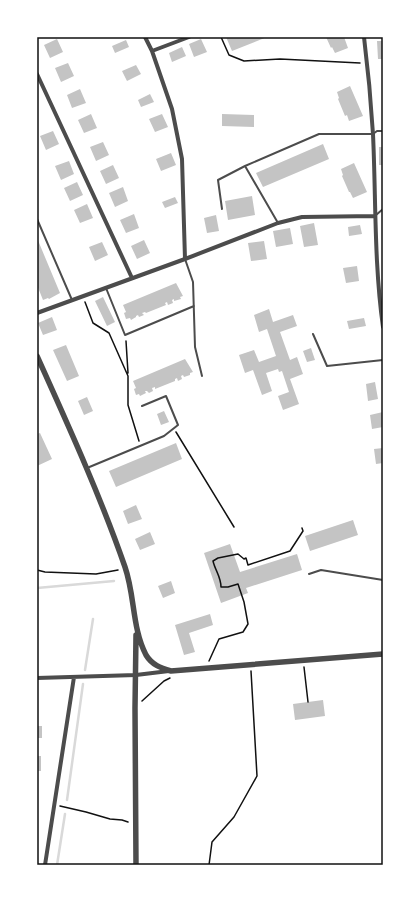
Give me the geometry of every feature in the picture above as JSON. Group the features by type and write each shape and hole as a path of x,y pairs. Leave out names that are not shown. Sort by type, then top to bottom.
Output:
{"street":[{"path":"145,37 152,51 172,109 182,159 185,259"},
{"path":"152,51 189,37"},
{"path":"364,37 372,134 374,216 383,327"},
{"path":"37,74 132,278"},
{"path":"37,313 278,223 302,217 374,216"},
{"path":"37,356 86,468 126,568 132,594 136,631 136,865"},
{"path":"136,631 147,657 152,663 171,671"},
{"path":"37,678 136,675 251,664 383,654"},
{"path":"45,865 74,677"}],"lane":[{"path":"222,209 218,180 245,166 319,134 372,134 377,131 383,131"},
{"path":"245,166 278,223"},
{"path":"374,216 383,209"},
{"path":"37,219 72,301"},
{"path":"185,259 193,282 195,347 202,376"},
{"path":"106,288 125,335 194,306"},
{"path":"313,334 327,366 383,360"},
{"path":"86,468 164,436 178,425 166,396 142,406"},
{"path":"308,574 321,570 383,580"}],"path":[{"path":"221,37 229,55 244,61 280,59 367,64"},
{"path":"82,297 93,323 109,333 128,376"},
{"path":"125,335 128,376 128,405 141,446"},
{"path":"174,428 234,527"},
{"path":"205,668 219,639 244,632 248,624 244,602 238,584 228,587 221,586 221,580 215,569 213,561 218,558 238,554 244,559 246,558 248,565 290,551 303,531 302,528"},
{"path":"37,570 45,572 96,574 126,568"},
{"path":"303,660 308,702"},
{"path":"209,865 212,842 234,817 257,776 251,664"},
{"path":"135,708 164,681 170,678"},
{"path":"55,805 135,824"}],"building":[{"path":"226,37 267,37 232,51"},
{"path":"326,37 344,37 348,48 335,53"},
{"path":"57,39 63,52 50,58 44,45"},
{"path":"201,39 207,52 194,57 189,44"},
{"path":"126,40 129,47 115,53 112,46"},
{"path":"377,41 383,41 383,59 378,59"},
{"path":"182,47 186,56 172,62 169,53"},
{"path":"68,63 74,76 61,82 55,68"},
{"path":"136,65 141,74 127,81 122,71"},
{"path":"350,86 363,116 349,121 347,115 345,116 338,99 337,92"},
{"path":"80,89 86,103 72,108 67,95"},
{"path":"150,94 154,102 141,107 138,100"},
{"path":"91,114 97,128 84,133 78,120"},
{"path":"162,114 168,127 155,132 149,119"},
{"path":"222,114 254,115 254,127 222,126"},
{"path":"53,131 59,144 46,150 40,136"},
{"path":"103,142 109,155 96,161 90,147"},
{"path":"323,144 329,159 263,187 256,173"},
{"path":"379,147 383,147 383,165 379,165"},
{"path":"171,153 176,165 161,171 156,159"},
{"path":"69,161 74,174 61,180 55,166"},
{"path":"354,163 367,192 353,198 342,176 341,169"},
{"path":"113,165 119,178 106,184 100,171"},
{"path":"77,182 83,195 70,201 64,188"},
{"path":"123,187 128,201 115,207 109,193"},
{"path":"252,196 255,215 228,220 225,201"},
{"path":"175,197 178,203 165,208 162,202"},
{"path":"87,204 93,218 80,223 74,210"},
{"path":"134,214 139,228 126,233 120,220"},
{"path":"216,215 219,231 207,233 204,218"},
{"path":"314,223 318,245 304,247 300,226"},
{"path":"360,225 362,234 349,236 348,227"},
{"path":"290,228 293,244 276,247 273,231"},
{"path":"37,238 60,293 49,299 43,300 37,285"},
{"path":"144,240 150,253 137,259 131,246"},
{"path":"264,241 267,259 251,261 248,243"},
{"path":"102,242 108,255 95,261 89,247"},
{"path":"357,266 359,281 346,283 343,268"},
{"path":"176,283 183,296 180,297 181,299 174,301 174,299 172,300 173,303 168,305 167,302 165,303 166,305 146,313 142,313 144,315 139,317 138,315 131,320 130,318 126,319 124,313 126,312 123,305"},
{"path":"103,297 115,322 107,326 95,301"},
{"path":"269,309 273,322 293,315 297,326 280,332 290,360 297,357 303,374 290,379 299,404 283,410 278,396 289,392 282,371 279,372 278,369 266,373 272,391 262,395 253,370 245,373 239,355 254,350 259,362 276,356 267,329 259,332 254,315"},
{"path":"52,317 57,330 43,335 38,323"},
{"path":"364,318 366,326 349,329 347,321"},
{"path":"66,345 79,376 67,381 53,350"},
{"path":"311,348 315,360 307,362 303,351"},
{"path":"185,359 193,372 190,373 190,375 184,377 183,375 181,376 182,379 178,381 177,378 175,381 155,389 155,387 152,388 153,391 149,393 145,391 146,393 140,396 139,394 136,395 134,389 136,388 133,381"},
{"path":"375,382 378,399 368,401 366,384"},
{"path":"87,397 93,411 84,415 78,401"},
{"path":"164,411 169,422 161,425 157,414"},
{"path":"383,412 383,427 372,429 370,415"},
{"path":"40,433 52,459 37,466 37,434"},
{"path":"176,443 182,459 116,487 109,471"},
{"path":"383,448 383,463 376,464 374,449"},
{"path":"136,505 142,519 128,524 123,511"},
{"path":"353,520 358,535 310,551 305,536"},
{"path":"150,532 155,544 140,550 135,539"},
{"path":"230,544 240,572 297,554 302,570 246,588 248,593 221,603 204,553"},
{"path":"171,581 175,593 163,598 158,586"},
{"path":"210,614 213,625 189,633 195,652 184,655 175,625"},
{"path":"323,700 325,716 295,720 293,704"},
{"path":"37,726 42,726 42,738 37,738"},
{"path":"37,756 41,756 41,771 37,771"}],"waterway":[{"path":"37,588 114,581"},
{"path":"85,670 93,619"},
{"path":"67,800 83,684"},
{"path":"57,865 65,814"}]}
